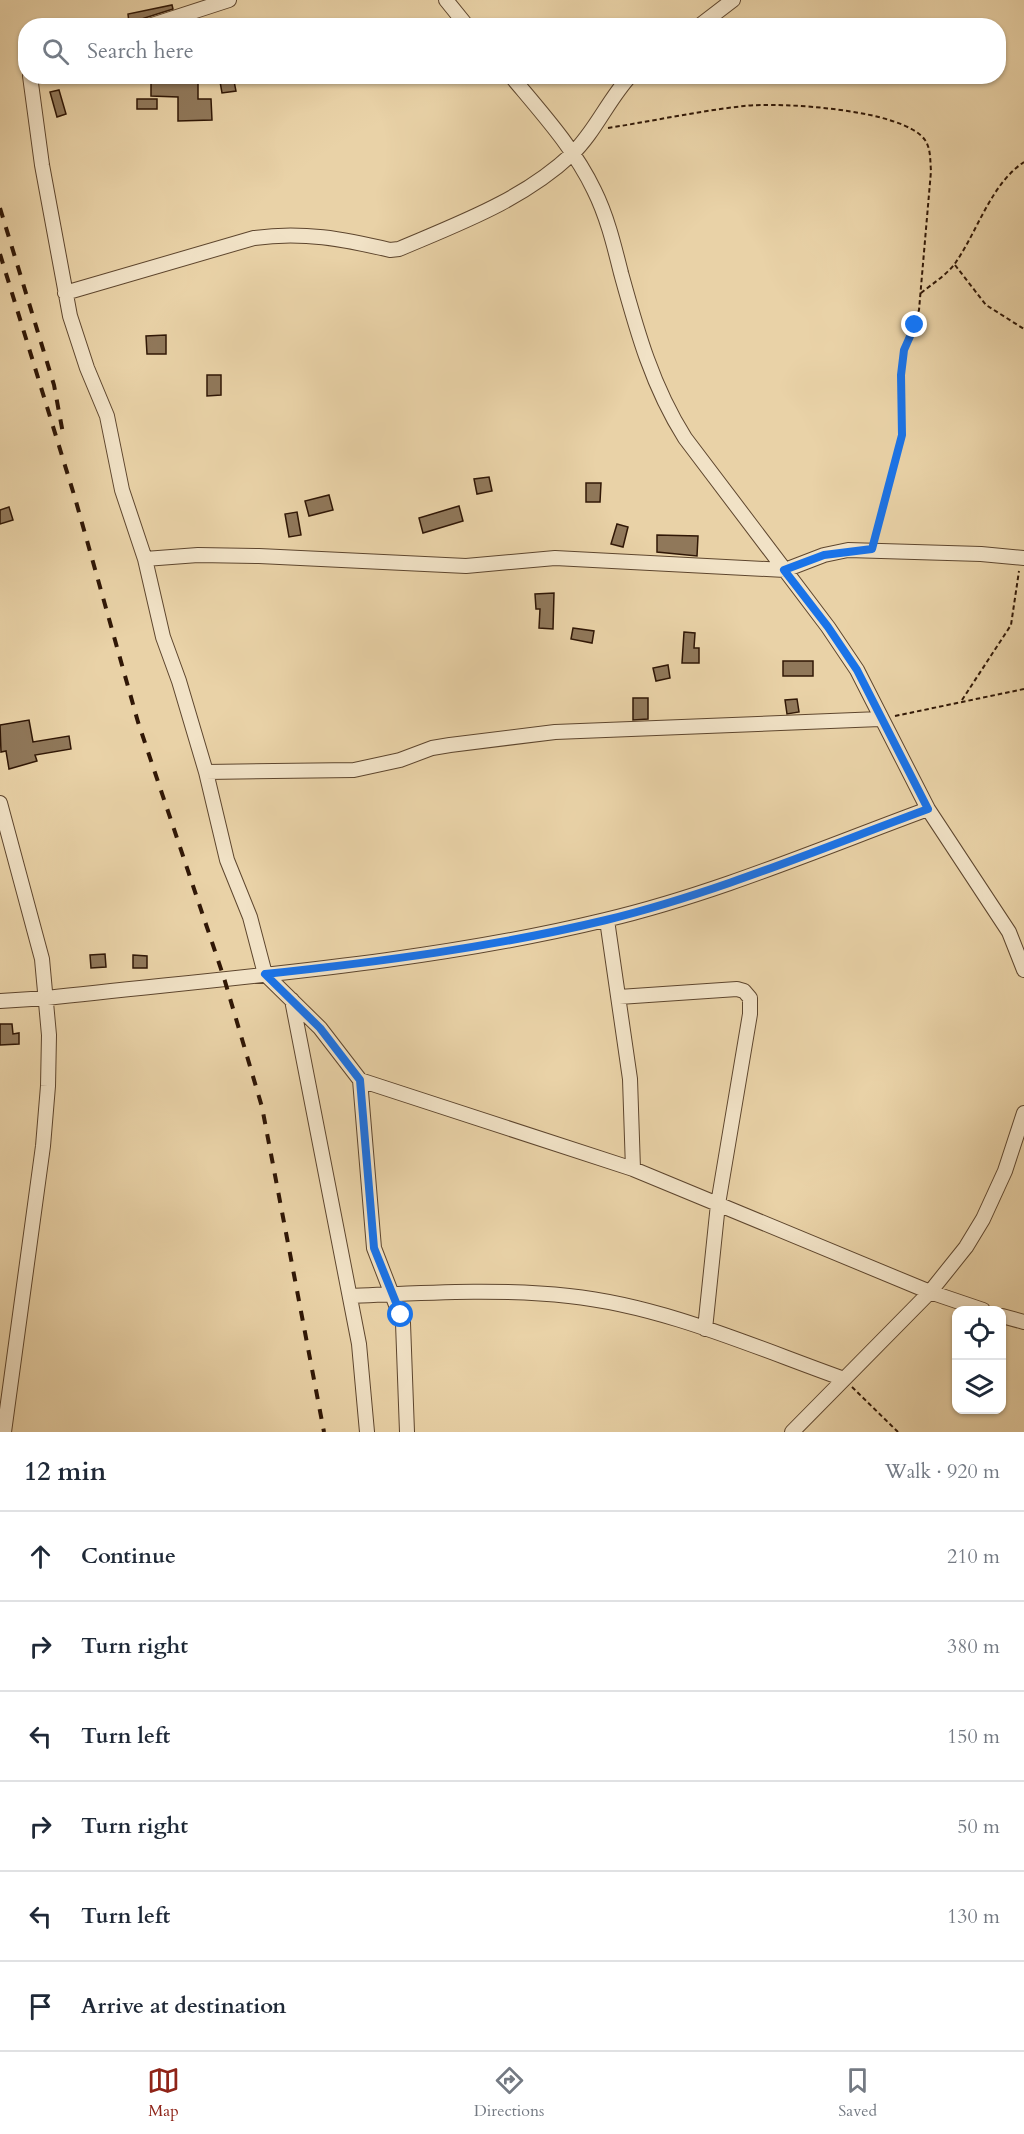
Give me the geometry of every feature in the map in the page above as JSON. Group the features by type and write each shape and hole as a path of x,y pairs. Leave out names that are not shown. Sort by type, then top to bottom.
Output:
{"street":[{"path":"174,18 229,0"},
{"path":"446,0 461,18"},
{"path":"709,18 733,0"},
{"path":"31,84 42,165 65,293 87,368 107,416 122,490 145,559 163,637 179,681 206,772 227,860 250,916 265,974 320,1028 360,1080 374,1248 403,1323 407,1432"},
{"path":"517,84 573,153 595,191 610,231 642,346 666,408 685,438 828,627 857,670 880,719 928,809 1009,932 1024,970"},
{"path":"65,293 254,238 279,234 309,234 390,250 399,249 511,199 573,153 624,84"},
{"path":"145,559 198,555 259,556 466,566 555,558 784,570 824,555 872,549 1022,558"},
{"path":"206,772 354,770 400,760 432,748 555,732 880,719"},
{"path":"0,803 42,959 47,998 48,1086 43,1146 4,1432"},
{"path":"0,1001 265,974 448,950 607,920 720,885 928,809"},
{"path":"607,920 630,1079 633,1169"},
{"path":"619,997 737,989 744,991 750,998 750,1014 718,1204 705,1329"},
{"path":"292,1000 359,1344 367,1432"},
{"path":"360,1080 633,1169 969,1306"},
{"path":"792,1432 930,1292 983,1219 1020,1140 1024,1113"},
{"path":"350,1296 502,1293 570,1296 660,1314 844,1379"},
{"path":"1006,1317 1024,1322"}],"path":[{"path":"591,131 745,106 779,105 864,113 896,121 917,131 929,150 931,171 921,293 915,325 904,350 901,375 902,435 872,549"},
{"path":"921,293 955,265 997,192 1014,169 1024,162"},
{"path":"955,265 986,305 1024,329"},
{"path":"962,700 1011,625 1022,558"},
{"path":"880,719 962,700 1024,689"},
{"path":"844,1379 898,1432"}],"building":[{"path":"172,5 173,9 145,18 128,18 128,14"},
{"path":"151,84 198,84 198,99 211,99 212,120 178,121 178,97 151,96"},
{"path":"220,84 235,84 236,91 222,93"},
{"path":"59,90 66,114 57,117 50,92"},
{"path":"137,99 157,99 157,109 137,109"},
{"path":"166,335 166,354 147,354 146,336"},
{"path":"207,375 221,375 221,395 207,396"},
{"path":"489,477 492,491 477,494 474,479"},
{"path":"586,483 601,483 600,502 586,502"},
{"path":"329,495 333,510 309,516 305,501"},
{"path":"459,506 463,521 423,533 419,518"},
{"path":"9,507 13,520 0,524 0,510"},
{"path":"297,512 301,535 289,537 285,514"},
{"path":"617,524 628,527 623,547 611,544"},
{"path":"657,535 698,536 697,556 657,552"},
{"path":"554,593 553,629 539,628 540,609 536,609 535,594"},
{"path":"573,628 594,631 592,643 571,639"},
{"path":"684,632 695,633 694,648 699,648 699,663 682,663"},
{"path":"783,661 813,661 813,676 783,676"},
{"path":"668,665 670,678 656,681 653,668"},
{"path":"633,698 648,698 648,719 633,720"},
{"path":"797,699 799,712 787,714 785,700"},
{"path":"29,720 33,742 69,736 71,749 35,755 37,761 9,769 6,751 1,752 0,725"},
{"path":"105,954 106,967 91,968 90,955"},
{"path":"133,955 147,956 147,968 133,968"},
{"path":"0,1024 12,1024 13,1034 19,1033 19,1044 0,1045"}],"railway":[{"path":"0,208 54,385 64,439"},
{"path":"0,254 75,498 138,722 224,978 262,1107 324,1432"}],"route":[{"path":"401,1315 374,1248 360,1080 340,1051 320,1028 265,974 448,950 533,936 607,920 720,885 928,809 880,719 857,670 828,627 784,570 824,555 848,550 872,549 902,435 901,375 904,350 915,325"}]}
